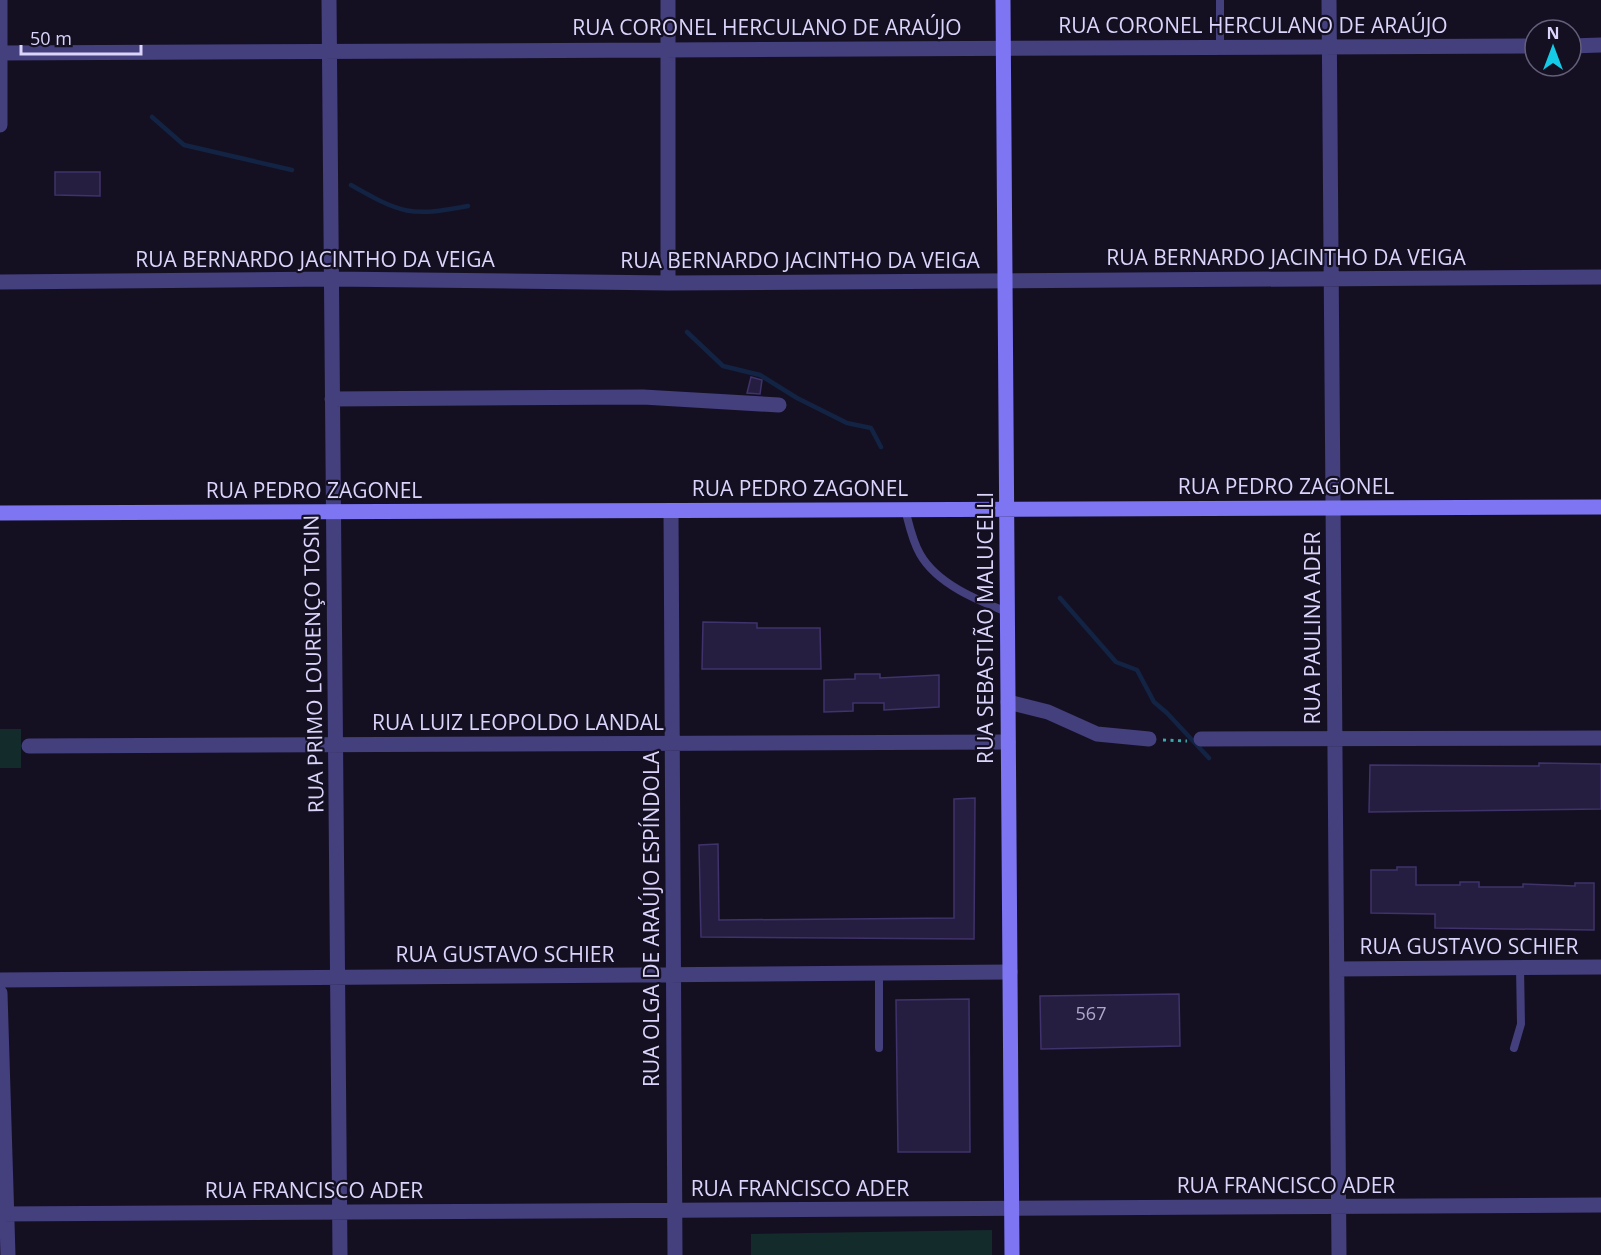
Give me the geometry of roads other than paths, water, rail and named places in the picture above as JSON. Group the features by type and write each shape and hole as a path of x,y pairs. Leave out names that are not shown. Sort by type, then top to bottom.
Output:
{"street":[{"path":"0,0 0,125"},
{"name":"RUA PRIMO LOURENÇO TOSIN","path":"329,0 340,1255"},
{"path":"668,0 668,283"},
{"name":"RUA SEBASTIÃO MALUCELLI","path":"1003,0 1012,1255"},
{"name":"RUA PAULINA ADER","path":"1329,0 1339,1255"},
{"path":"1583,46 1601,45"},
{"name":"RUA CORONEL HERCULANO DE ARAÚJO","path":"0,52 1523,46"},
{"name":"RUA BERNARDO JACINTHO DA VEIGA","path":"0,282 331,279 668,283 1601,277"},
{"path":"332,399 643,397 779,405"},
{"name":"RUA PEDRO ZAGONEL","path":"0,513 1601,507"},
{"name":"RUA OLGA DE ARAÚJO ESPÍNDOLA","path":"671,510 675,1255"},
{"path":"1008,702 1048,712 1097,734 1149,739"},
{"path":"1195,740 1601,738"},
{"name":"RUA LUIZ LEOPOLDO LANDAL","path":"29,746 1008,742"},
{"name":"RUA GUSTAVO SCHIER","path":"1337,969 1601,967"},
{"name":"RUA GUSTAVO SCHIER","path":"0,980 1010,972"},
{"path":"0,993 3,1214 8,1255"},
{"name":"RUA FRANCISCO ADER","path":"3,1214 1601,1205"}],"lane":[{"path":"1220,0 1220,47"},
{"path":"905,509 920,555 943,579 984,603 1007,612"},
{"path":"1514,1048 1521,1024 1520,967"},
{"path":"879,973 879,1048"}],"waterway":[{"path":"152,117 184,145 292,170"},
{"path":"351,185 383,202 407,210 419,212 468,206"},
{"path":"687,332 723,366 760,375 797,398 847,423 871,428 881,447"},
{"path":"1060,598 1116,662 1137,670 1154,702 1209,758"}]}
